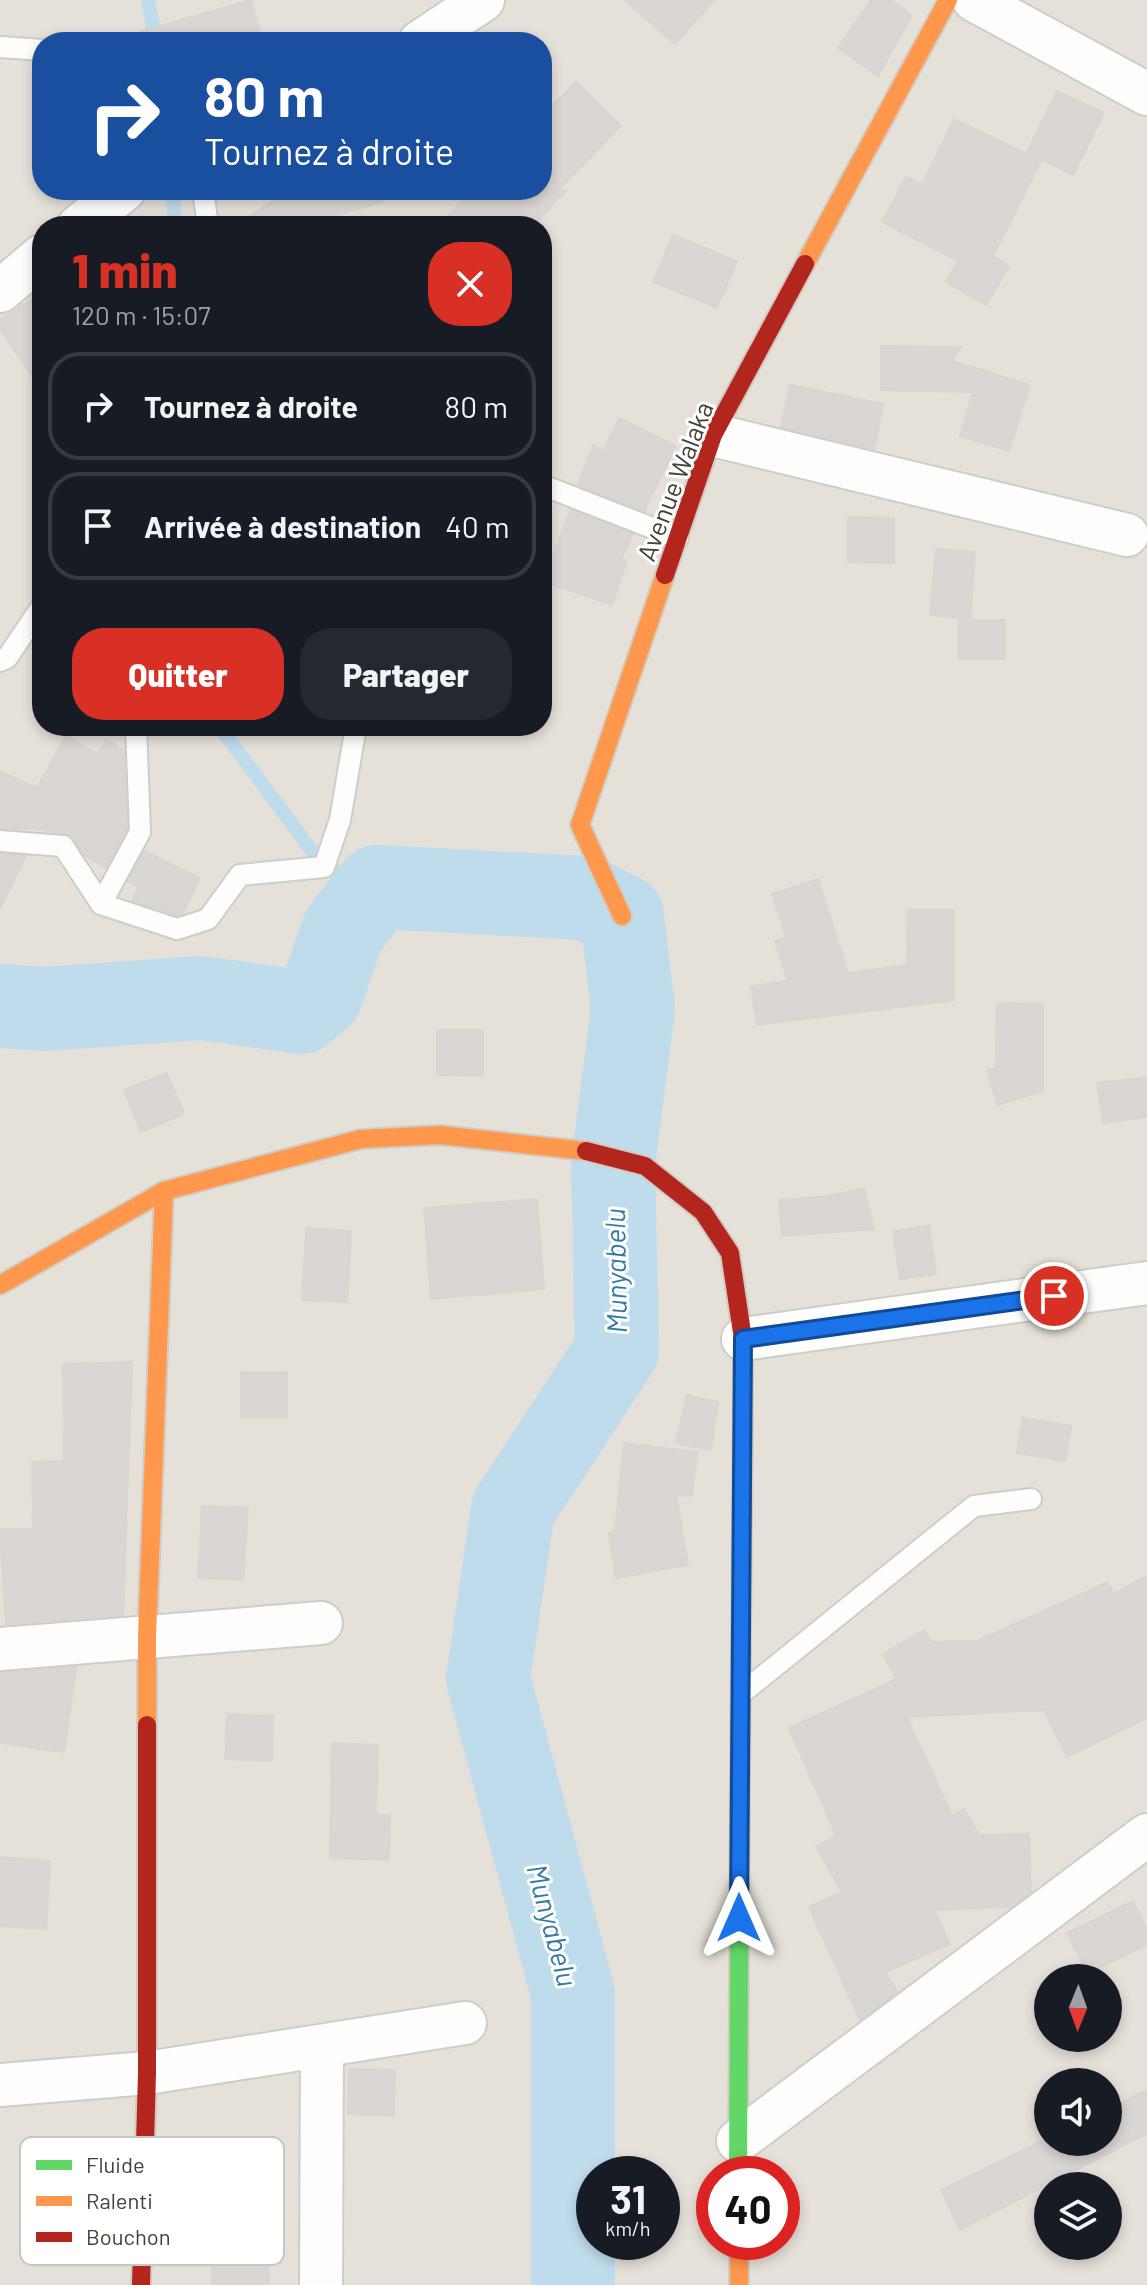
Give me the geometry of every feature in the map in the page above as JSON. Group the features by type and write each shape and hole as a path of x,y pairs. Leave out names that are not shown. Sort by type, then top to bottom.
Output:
{"street":[{"path":"435,32 483,0"},
{"name":"Avenue Walaka","path":"622,916 580,825 713,435 948,0"},
{"path":"974,0 1147,94"},
{"path":"92,216 112,200"},
{"path":"0,291 32,264"},
{"path":"713,435 1127,535"},
{"path":"0,1285 164,1191 361,1139 440,1135 575,1148 645,1166 703,1212 730,1253 743,1339 738,2156"},
{"path":"145,2137 147,1636 164,1191"},
{"path":"743,1339 1147,1283"},
{"path":"0,1649 321,1623"},
{"path":"741,2156 1147,1835"},
{"path":"0,2085 147,2073 465,2023"},
{"path":"321,2285 322,2046"},
{"path":"739,2260 739,2285"},
{"path":"141,2285 142,2265"}],"lane":[{"path":"0,47 32,49"},
{"path":"552,489 678,538"},
{"path":"0,661 7,658 32,621"},
{"path":"101,904 140,832 136,736"},
{"path":"0,841 63,846 101,904 177,929 208,919 240,875 324,867 340,820 354,736"},
{"path":"740,1695 974,1506 1031,1499"}],"shaded area":[{"path":"0,0 1147,0 1147,2285 0,2285"}],"building":[{"path":"251,0 259,32 142,32"},
{"path":"625,0 714,0 675,44"},
{"path":"871,0 890,0 912,15 878,76 838,48"},
{"path":"576,82 621,126 558,190 566,190 543,216 448,216 462,200 552,200 552,106"},
{"path":"1057,91 1104,113 1073,175 1027,152"},
{"path":"954,119 1041,161 993,256 1009,266 986,305 946,282 958,261 882,222 906,177 922,185"},
{"path":"273,200 383,200 331,216 250,216"},
{"path":"673,235 737,261 717,308 653,282"},
{"path":"32,299 32,376 0,329 0,320"},
{"path":"881,346 961,347 952,361 1030,385 1009,451 960,436 973,392 881,390"},
{"path":"790,385 883,404 874,449 781,427"},
{"path":"619,418 676,446 644,511 578,485 593,445 603,451"},
{"path":"570,510 633,534 621,559 627,561 612,605 552,585 552,560"},
{"path":"848,517 894,518 894,563 848,562"},
{"path":"936,549 975,552 970,619 930,615"},
{"path":"959,620 1005,620 1005,659 959,659"},
{"path":"66,736 98,754 106,740 124,751 127,829 106,868 84,855 69,835 39,829 0,828 0,771 37,788"},
{"path":"144,851 200,878 183,913 177,915 132,901 139,887 128,881"},
{"path":"0,854 26,856 0,909"},
{"path":"818,879 848,973 907,965 908,910 954,910 954,1000 757,1025 751,986 788,981 775,941 786,937 772,894"},
{"path":"997,1003 1043,1004 1043,1091 998,1105 987,1071 996,1068"},
{"path":"437,1030 483,1030 483,1076 437,1075"},
{"path":"167,1073 184,1114 141,1132 124,1090"},
{"path":"1147,1077 1147,1117 1103,1123 1097,1083"},
{"path":"864,1188 874,1229 782,1236 779,1200 829,1196"},
{"path":"537,1199 544,1289 431,1299 424,1208"},
{"path":"929,1226 936,1274 900,1279 893,1231"},
{"path":"306,1228 351,1231 347,1302 302,1300"},
{"path":"132,1362 123,1615 6,1624 0,1529 33,1529 32,1462 64,1461 63,1364"},
{"path":"241,1372 287,1372 287,1417 241,1417"},
{"path":"687,1395 718,1402 711,1450 676,1443"},
{"path":"1023,1418 1071,1426 1065,1461 1017,1453"},
{"path":"624,1443 697,1452 692,1496 676,1495 688,1565 616,1578 609,1533 615,1532"},
{"path":"202,1506 248,1508 243,1580 198,1578"},
{"path":"1147,1576 1147,1718 1067,1757 1044,1710 907,1717 952,1816 964,1809 979,1835 1029,1834 1031,1892 1011,1907 935,1910 950,1944 885,1972 897,1992 860,2020 809,1907 842,1892 816,1847 836,1835 789,1728 897,1679 883,1654 924,1630 931,1642 977,1641 1108,1582 1113,1594"},
{"path":"76,1667 64,1752 0,1743 0,1673"},
{"path":"227,1714 273,1716 272,1761 225,1759"},
{"path":"332,1743 378,1745 376,1815 390,1815 389,1860 330,1858"},
{"path":"0,1857 50,1861 46,1929 0,1926"},
{"path":"1133,1901 1147,1930 1147,1945 1108,1964 1082,1964 1067,1933"},
{"path":"349,2069 395,2070 394,2116 348,2114"},
{"path":"1147,2090 1147,2133 1122,2146 1122,2102"},
{"path":"1034,2145 1034,2156 1103,2156 1072,2172 1034,2172 1034,2192 960,2230 941,2190"},
{"path":"212,2265 269,2265 269,2285 212,2285"}],"waterway":[{"path":"148,0 154,32"},
{"path":"174,200 174,216"},
{"path":"226,736 324,867 377,887"},
{"name":"Munyabelu","path":"0,1006 45,1009 201,998 301,1012 321,995 343,931 377,887 585,898 622,916 633,1009 613,1164 617,1350 513,1509 488,1679 573,1993 573,2285"}],"traffic: fast":[{"path":"738,2156 740,1777"}],"traffic: slow":[{"path":"805,264 948,0"},
{"path":"622,916 580,825 665,575"},
{"path":"0,1285 164,1191 361,1139 440,1135 586,1151"},
{"path":"147,1725 147,1636 164,1191"},
{"path":"740,1777 743,1394"},
{"path":"739,2260 739,2285"}],"traffic: jam":[{"path":"665,575 713,435 805,264"},
{"path":"586,1151 645,1166 703,1212 730,1253 743,1339 743,1394"},
{"path":"145,2137 147,1725"},
{"path":"141,2285 142,2265"}],"route":[{"path":"739,1918 743,1339 1054,1296"}]}
